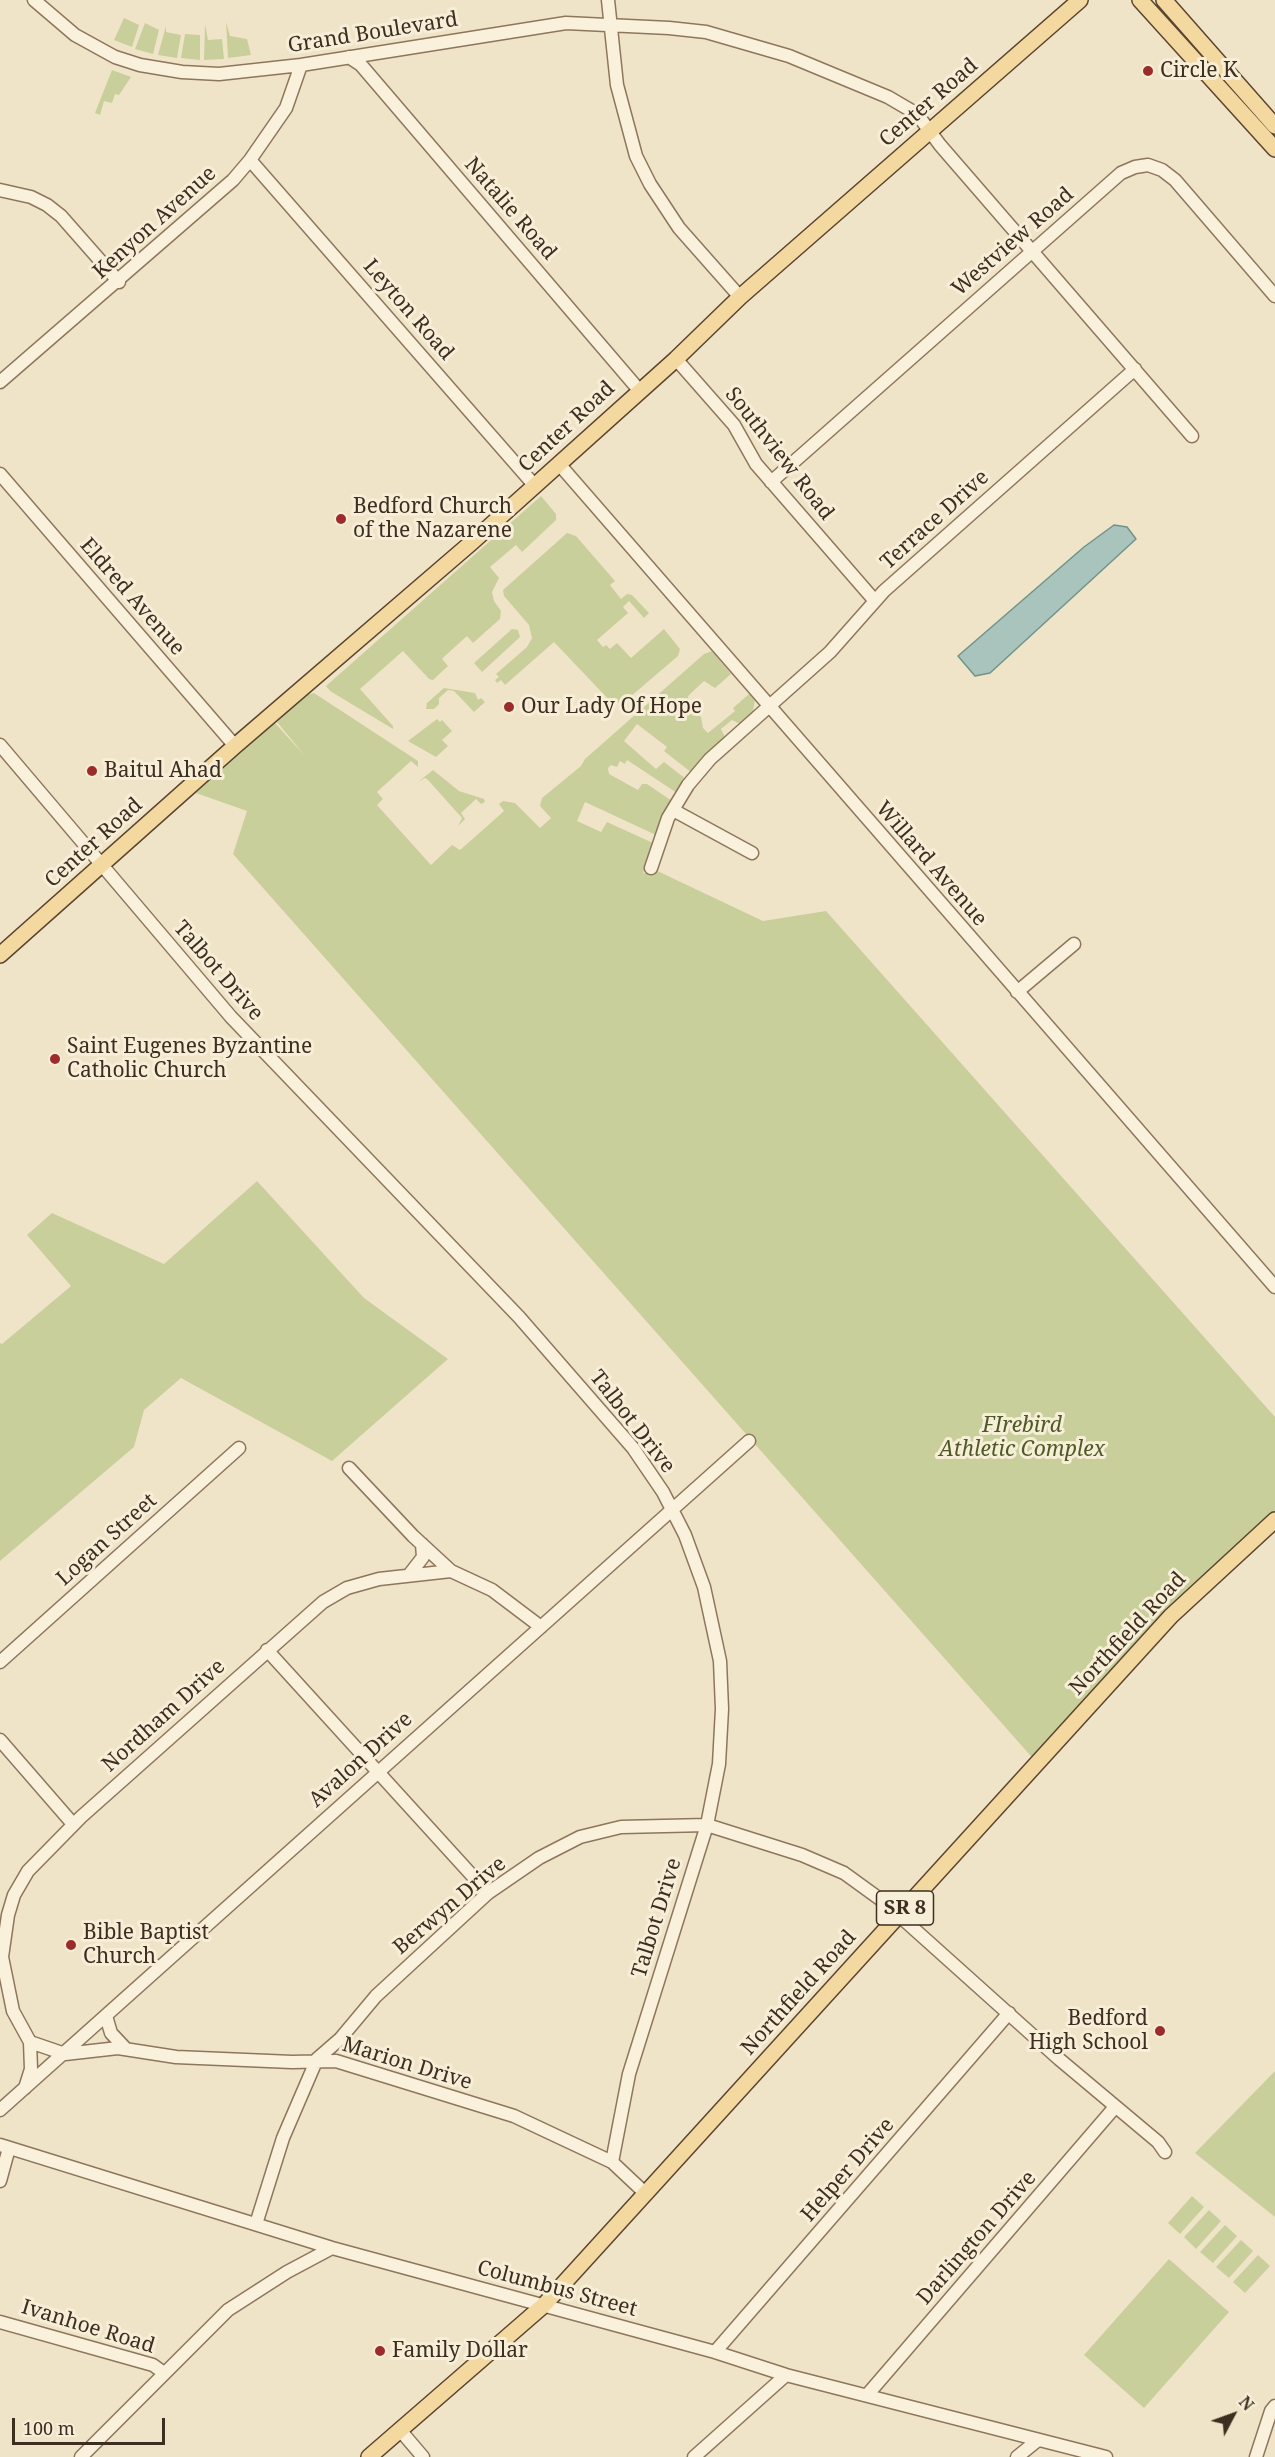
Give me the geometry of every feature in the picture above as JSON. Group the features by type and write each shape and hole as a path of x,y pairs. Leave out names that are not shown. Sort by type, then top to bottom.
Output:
{"main road":[{"name":"Center Road","path":"0,955 235,746 535,486 676,359 740,297 1080,0"},
{"path":"1140,0 1275,149"},
{"path":"1164,0 1275,126"},
{"name":"Northfield Road","path":"369,2457 544,2305 1176,1610 1275,1520"}],"street":[{"name":"Grand Boulevard","path":"34,0 56,21 84,41 140,65 166,71 219,74 301,65 566,24 706,32 789,56 897,102 917,114 940,145 1192,436"},
{"path":"608,0 616,86 636,156 645,175 679,228 740,297"},
{"name":"Natalie Road","path":"349,57 361,65 639,390"},
{"name":"Kenyon Avenue","path":"0,382 216,196 250,160 286,108 301,65"},
{"name":"Leyton Road","path":"250,160 535,486"},
{"name":"Westview Road","path":"771,482 1032,251 1121,174 1135,167 1148,165 1162,170 1175,180 1275,296"},
{"path":"0,190 31,197 47,205 61,216 118,282"},
{"name":"Southview Road","path":"676,359 734,425 756,464 876,601"},
{"name":"Terrace Drive","path":"651,868 658,842 673,810 688,785 710,759 830,652 876,601 1135,369"},
{"name":"Willard Avenue","path":"559,464 1275,1287"},
{"name":"Eldred Avenue","path":"0,474 235,746"},
{"name":"Talbot Drive","path":"0,745 231,1017 519,1317 633,1448 672,1509 685,1535 704,1587 720,1661 722,1709 718,1764 707,1825 629,2074 612,2162"},
{"path":"673,810 752,853"},
{"path":"1017,992 1074,944"},
{"name":"Avalon Drive","path":"0,2110 65,2054 378,1770 749,1442"},
{"name":"Logan Street","path":"0,1662 239,1448"},
{"path":"349,1468 451,1571 492,1590 541,1627"},
{"path":"409,1575 423,1557 422,1544"},
{"name":"Nordham Drive","path":"25,2089 32,2069 30,2042 13,2011 2,1957 8,1915 15,1895 28,1871 74,1824 323,1602 347,1588 379,1579 451,1571"},
{"path":"267,1650 488,1893"},
{"path":"0,1740 74,1824"},
{"name":"Berwyn Drive","path":"256,2224 283,2138 317,2059 340,2039 376,1996 488,1893 539,1858 580,1837 621,1827 707,1825 802,1855 844,1873 899,1916 1115,2107 1158,2142 1165,2152"},
{"name":"Helper Drive","path":"715,2352 1009,2013"},
{"path":"106,2016 111,2033 126,2049"},
{"name":"Marion Drive","path":"30,2042 65,2054 126,2049 176,2056 292,2062 317,2059 336,2061 514,2116 612,2162 645,2193"},
{"name":"Darlington Drive","path":"868,2394 1115,2107"},
{"path":"0,2181 4,2147"},
{"name":"Columbus Street","path":"4,2147 332,2248 715,2352 786,2375 868,2394 1106,2457"},
{"path":"81,2457 164,2373 237,2304 287,2271 332,2248"},
{"name":"Ivanhoe Road","path":"0,2322 153,2365 164,2373"},
{"path":"694,2457 786,2375"},
{"path":"1256,2457 1271,2411 1275,2406"},
{"path":"400,2430 423,2457"},
{"path":"1017,2457 1038,2440"}],"green space":[{"path":"124,18 139,25 132,47 114,40"},
{"path":"226,22 230,36 247,39 251,55 228,58"},
{"path":"145,23 159,30 153,54 135,49"},
{"path":"205,24 208,40 222,39 224,59 204,60"},
{"path":"166,26 166,32 181,35 177,58 158,55"},
{"path":"185,34 200,35 200,60 181,58"},
{"path":"112,70 131,77 119,95 115,94 112,103 104,101 100,115 95,113"},
{"path":"541,496 556,514 556,520 522,552 516,545 490,567 499,578 492,592 494,601 501,611 500,619 473,643 467,636 445,656 442,659 448,666 433,680 429,679 403,651 360,689 393,726 393,729 330,691 326,686"},
{"path":"567,533 576,536 615,581 610,585 621,599 627,594 632,595 649,613 644,618 629,601 623,607 628,613 597,640 603,647 606,645 610,649 617,643 631,658 664,629 680,649 678,656 623,703 611,702 554,642 505,685 501,680 497,683 495,680 499,677 496,674 527,647 532,638 529,625 504,596 503,590"},
{"path":"512,629 518,630 520,637 482,672 474,663"},
{"name":"FIrebird Athletic Complex","path":"712,651 731,674 715,688 704,681 688,696 689,704 701,717 703,728 708,733 735,711 733,708 749,694 755,700 753,711 740,724 732,720 721,729 725,737 692,773 664,751 667,747 637,724 624,741 656,769 664,762 686,779 677,793 627,760 625,764 620,761 617,767 611,765 608,768 609,774 638,790 642,784 647,784 672,801 656,835 585,802 577,821 601,832 607,822 653,843 643,874 651,868 763,921 826,911 1275,1417 1275,1520 1037,1763 233,854 247,811 196,793 275,723 305,756 277,722 306,695 314,693 418,761 418,767 411,761 377,792 383,799 377,805 431,865 452,845 460,850 485,828 504,811 499,804 503,801 515,803 540,828 551,818 540,806 542,798 581,766 585,759 704,654"},
{"path":"444,688 475,693 478,700 481,698 485,702 474,712 454,691 448,690 439,698 439,704 434,709 426,709 427,703"},
{"path":"437,719 440,722 442,720 452,731 442,740 448,746 436,757 408,741"},
{"path":"433,770 459,791 484,799 485,802 481,804 476,799 461,813 465,819 458,826 462,818 428,780 425,778 418,782"},
{"path":"257,1181 364,1298 448,1359 332,1461 181,1378 144,1410 134,1447 0,1561 0,1343 2,1344 71,1286 27,1235 52,1213 164,1264"},
{"path":"1275,2071 1275,2217 1195,2153"},
{"path":"1192,2196 1204,2207 1180,2234 1168,2223"},
{"path":"1209,2210 1221,2221 1196,2249 1184,2237"},
{"path":"1225,2225 1237,2236 1213,2263 1200,2252"},
{"path":"1241,2240 1253,2251 1229,2278 1216,2267"},
{"path":"1258,2255 1270,2266 1245,2293 1233,2282"},
{"path":"1169,2259 1229,2312 1144,2408 1084,2355"}],"water":[{"path":"1114,525 1127,527 1136,539 990,673 975,676 958,656 1084,547"}],"place":[{"name":"Circle K","path":"1148,71"},
{"name":"Bedford Church of the Nazarene","path":"341,519"},
{"name":"Our Lady Of Hope","path":"509,707"},
{"name":"Baitul Ahad","path":"92,771"},
{"name":"Saint Eugenes Byzantine Catholic Church","path":"55,1059"},
{"name":"Bible Baptist Church","path":"71,1945"},
{"name":"Bedford High School","path":"1160,2031"},
{"name":"Family Dollar","path":"380,2351"}]}
